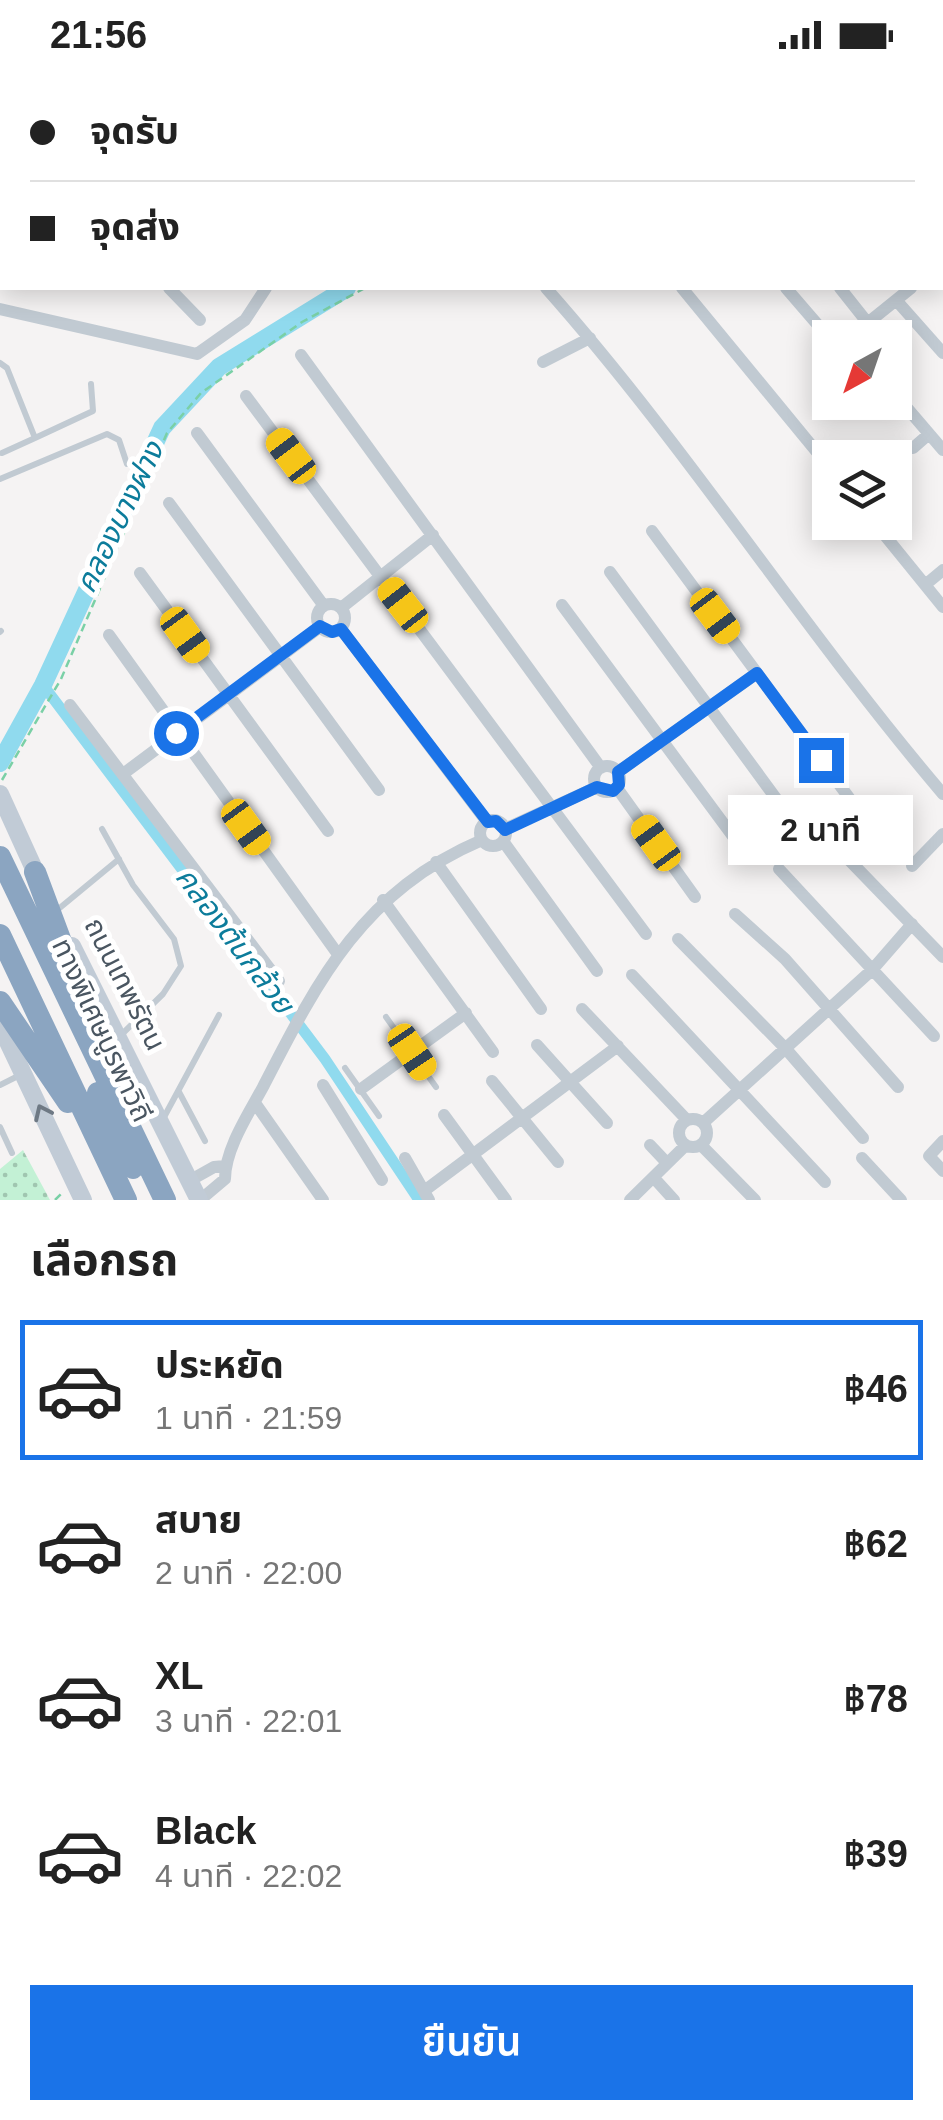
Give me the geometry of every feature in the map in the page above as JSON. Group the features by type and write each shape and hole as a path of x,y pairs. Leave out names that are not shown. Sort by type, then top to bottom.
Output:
{"highway":[{"name":"ถนนเทพรัตน","path":"0,857 165,1200"},
{"path":"35,872 129,1121"},
{"name":"ทางพิเศษบูรพาวิถี","path":"0,886 148,1200"},
{"name":"ทางพิเศษบูรพาวิถี","path":"0,934 126,1200"},
{"path":"0,960 116,1200"},
{"path":"0,1002 76,1113"}],"main road":[{"name":"ถนนเทพรัตน","path":"0,794 35,872 200,1200"},
{"path":"0,1025 83,1200"}],"street":[{"path":"171,290 200,320"},
{"path":"0,309 197,354 245,320 265,290"},
{"path":"548,290 590,338 803,620 943,794"},
{"path":"684,290 812,446"},
{"path":"788,290 814,320"},
{"path":"842,290 865,320"},
{"path":"870,320 909,290"},
{"path":"896,300 943,353"},
{"path":"543,362 590,338"},
{"path":"301,355 600,768 618,772 757,673"},
{"path":"246,396 646,934"},
{"path":"912,414 943,450"},
{"path":"197,433 324,606 341,608 433,536"},
{"path":"913,448 929,434"},
{"path":"169,503 379,790"},
{"path":"652,531 864,818"},
{"path":"889,540 943,607"},
{"path":"925,585 943,570"},
{"path":"610,572 796,827"},
{"path":"140,574 328,831"},
{"path":"562,605 749,858"},
{"path":"320,626 318,613 324,606"},
{"path":"341,608 346,616 341,629"},
{"path":"123,774 320,626"},
{"path":"320,626 332,632 341,629"},
{"path":"341,629 488,822"},
{"path":"110,635 176,733 338,954"},
{"path":"70,705 279,982"},
{"path":"597,787 595,775 600,768"},
{"path":"618,772 617,788 695,897"},
{"path":"482,840 492,846 552,808 597,787 609,792 617,788"},
{"path":"482,840 481,828 496,821 597,971"},
{"path":"822,832 943,957"},
{"path":"912,866 943,834"},
{"path":"200,1200 226,1179 226,1166 255,1102 338,954 383,900 436,862 482,840"},
{"path":"436,862 541,1009"},
{"path":"780,869 934,1036"},
{"path":"383,900 493,1052"},
{"path":"735,914 785,959 898,1087"},
{"path":"704,1123 872,970 912,924"},
{"path":"678,939 786,1049 863,1138"},
{"path":"632,975 825,1182"},
{"path":"582,1008 686,1120 704,1123"},
{"path":"361,1089 466,1013"},
{"path":"536,1045 606,1122"},
{"path":"405,1158 426,1195 472,1152 618,1046"},
{"path":"492,1080 558,1162"},
{"path":"323,1085 382,1180"},
{"path":"255,1102 323,1200"},
{"path":"444,1115 506,1200"},
{"path":"686,1120 678,1132 686,1146"},
{"path":"702,1145 707,1134 704,1123"},
{"path":"943,1142 929,1156 943,1171"},
{"path":"650,1145 667,1164"},
{"path":"630,1200 686,1146 702,1145 755,1200"},
{"path":"862,1158 901,1200"},
{"path":"190,1181 214,1167 226,1166"},
{"path":"654,1178 674,1200"}],"lane":[{"path":"0,363 7,368 35,438"},
{"path":"2,453 93,411 91,384"},
{"path":"0,478 107,434 119,440 128,464"},
{"path":"102,830 133,885 174,939 181,966 162,994 118,1038"},
{"path":"55,912 120,858"},
{"path":"161,1123 219,1015"},
{"path":"386,1016 436,1086"},
{"path":"345,1068 379,1116"},
{"path":"0,1085 23,1074"},
{"path":"178,1091 205,1141"},
{"path":"0,1128 12,1153"}],"path":[{"path":"0,783 61,679 166,433 201,393 302,322 361,290"}],"green space":[{"path":"23,1150 50,1200 0,1200 0,1169"}],"waterway":[{"name":"คลองบางฝาง","path":"0,763 43,685 162,428 219,367 344,290"},
{"name":"คลองต้นกล้วย","path":"43,685 325,1059 419,1200"}],"route":[{"path":"176,733 320,626 332,632 341,629 488,822 496,821 505,830 597,787 604,792 613,791 619,785 618,772 757,673 821,760"}]}
